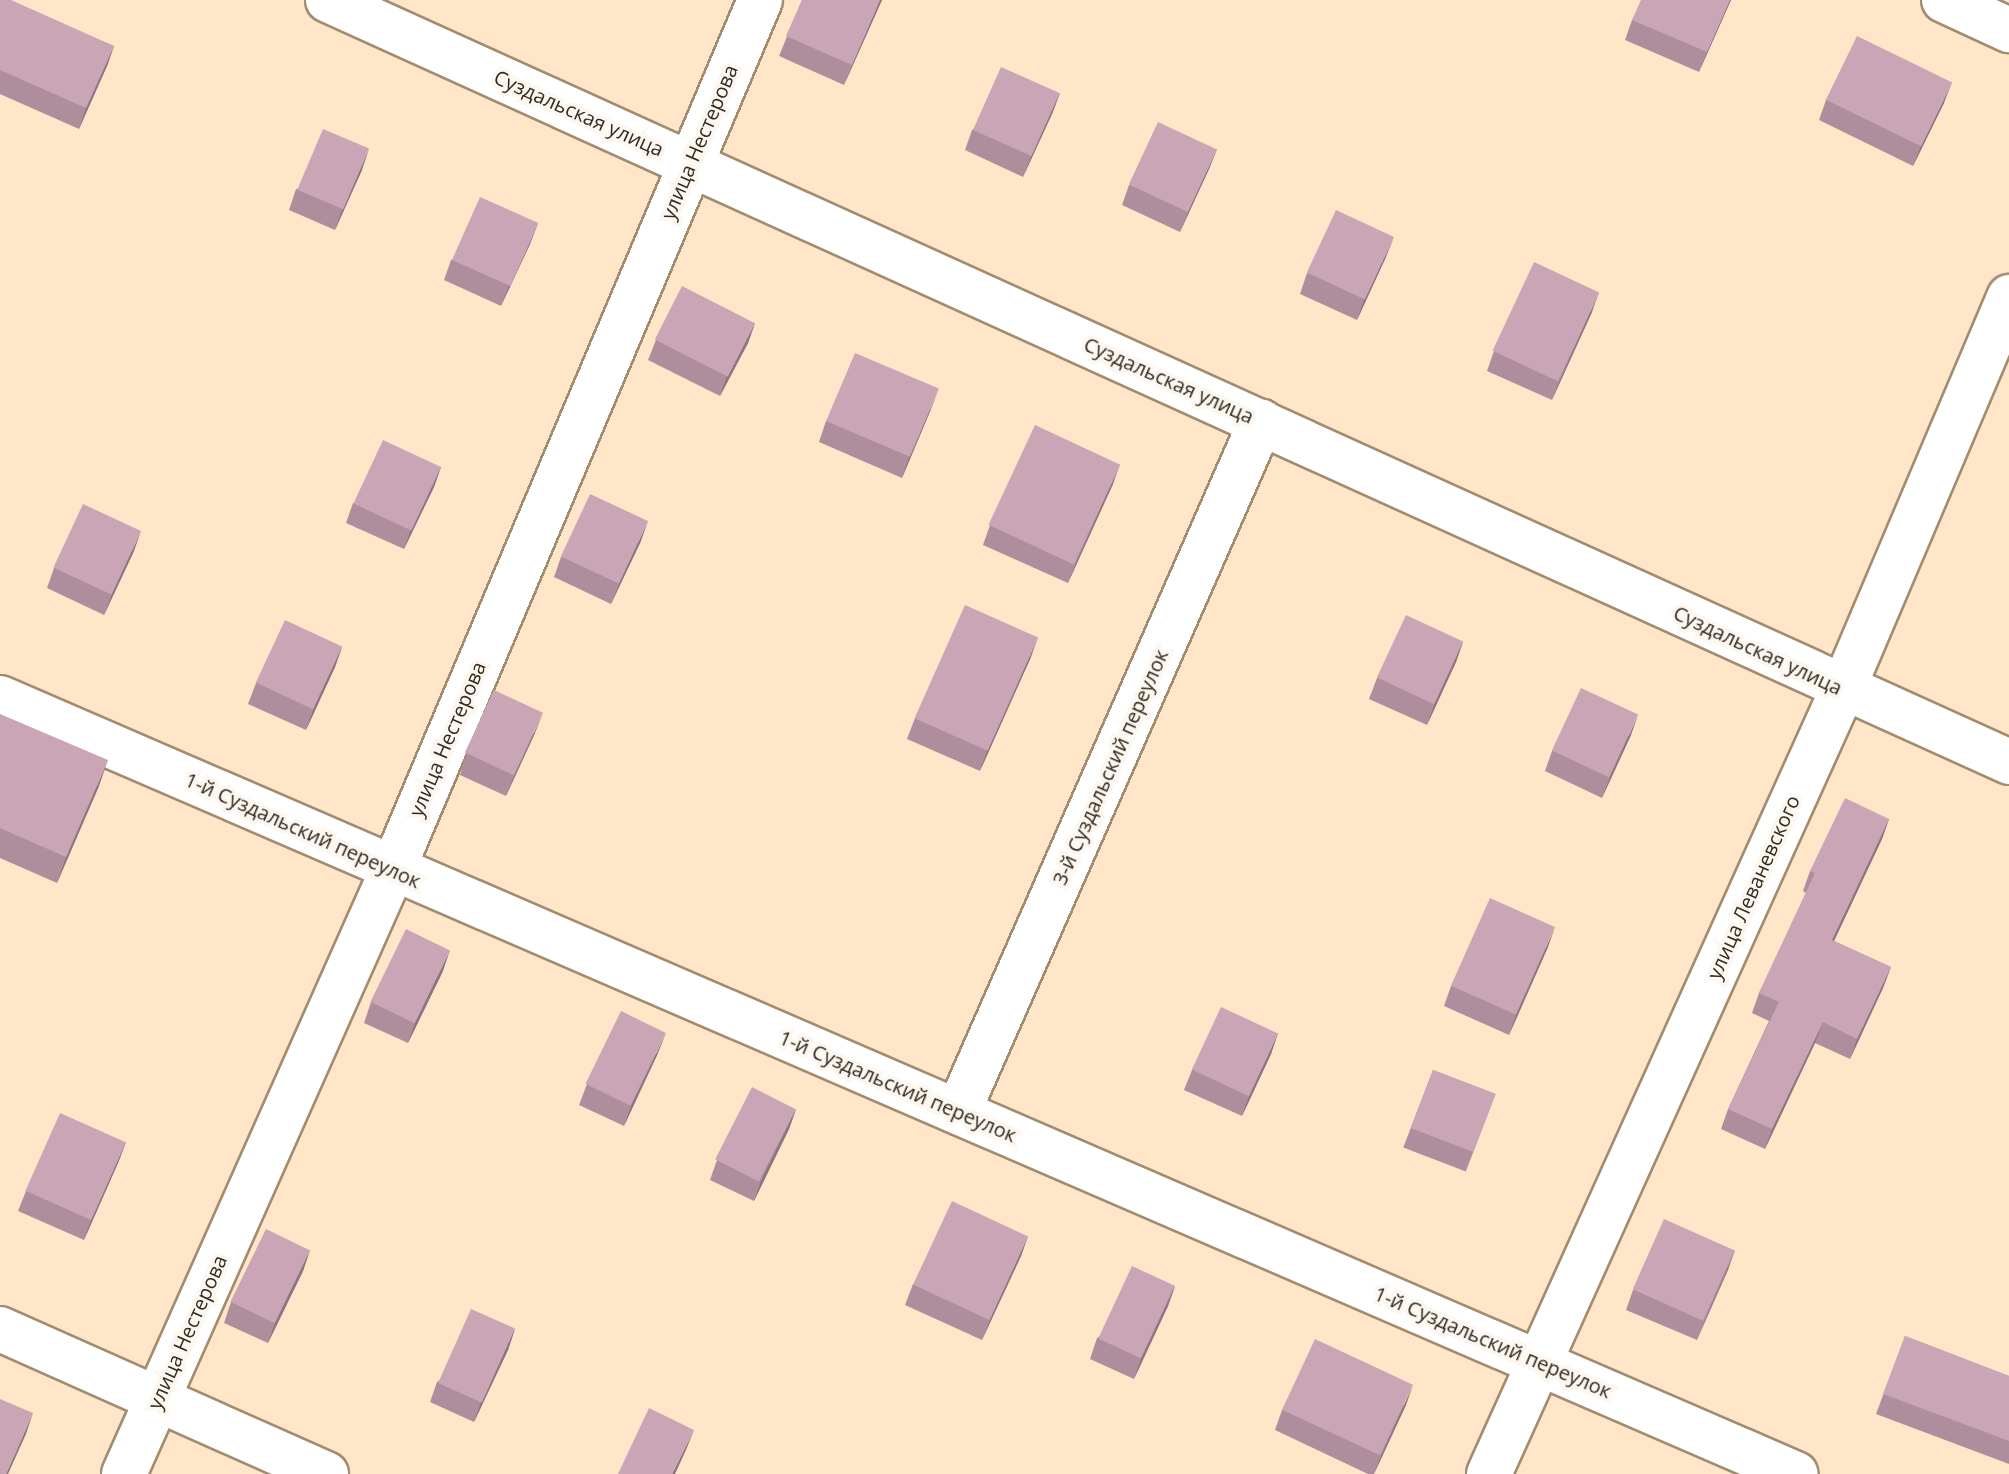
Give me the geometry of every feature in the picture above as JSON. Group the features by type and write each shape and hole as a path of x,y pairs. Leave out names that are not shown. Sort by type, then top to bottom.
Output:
{"street":[{"name":"Суздальская улица","path":"328,0 2009,762"},
{"name":"улица Нестерова","path":"124,1474 393,869 760,0"},
{"path":"1944,0 2009,30"},
{"name":"улица Леваневского","path":"1489,1474 1843,689 2009,297"},
{"name":"3-й Суздальский переулок","path":"958,1112 1261,422"},
{"name":"1-й Суздальский переулок","path":"0,698 1796,1474"},
{"path":"0,1329 326,1474"}],"building":[{"path":"0,0 11,0 114,46 86,108 0,70"},
{"path":"802,0 880,0 852,65 786,36"},
{"path":"1641,0 1730,0 1707,52 1632,20"},
{"path":"1857,36 1952,82 1921,146 1826,100"},
{"path":"1001,67 1059,93 1031,156 973,130"},
{"path":"1158,122 1217,149 1188,212 1129,185"},
{"path":"323,129 369,149 343,209 297,190"},
{"path":"480,197 538,223 510,286 452,260"},
{"path":"1336,210 1394,237 1365,300 1307,273"},
{"path":"1534,262 1599,292 1558,381 1493,351"},
{"path":"682,286 755,323 728,377 655,339"},
{"path":"855,353 939,389 910,457 826,421"},
{"path":"1035,425 1120,465 1074,564 989,525"},
{"path":"383,440 441,467 411,530 353,503"},
{"path":"590,494 648,521 619,584 561,557"},
{"path":"83,504 141,531 111,594 53,567"},
{"path":"965,605 1038,638 988,751 915,718"},
{"path":"1406,615 1463,642 1434,704 1377,678"},
{"path":"285,620 342,647 313,709 256,683"},
{"path":"1581,688 1638,715 1609,777 1552,751"},
{"path":"494,690 543,713 514,775 465,753"},
{"path":"0,714 108,760 66,857 0,828"},
{"path":"1845,798 1889,819 1832,940 1891,967 1857,1039 1823,1022 1772,1129 1728,1109 1779,1002 1759,993 1815,873 1810,871"},
{"path":"1490,898 1555,927 1516,1015 1451,986"},
{"path":"406,929 450,950 415,1023 370,1002"},
{"path":"1221,1007 1278,1034 1249,1096 1192,1070"},
{"path":"621,1011 666,1033 630,1106 585,1084"},
{"path":"1433,1070 1496,1094 1473,1152 1411,1128"},
{"path":"752,1087 796,1109 759,1181 715,1159"},
{"path":"60,1113 126,1142 91,1220 25,1191"},
{"path":"952,1201 1028,1236 989,1320 913,1284"},
{"path":"1664,1219 1734,1250 1703,1321 1633,1289"},
{"path":"266,1229 310,1250 275,1323 230,1302"},
{"path":"1132,1266 1175,1286 1141,1358 1098,1339"},
{"path":"471,1309 515,1329 482,1403 438,1383"},
{"path":"1905,1336 2009,1376 2009,1441 1883,1394"},
{"path":"1315,1339 1413,1385 1380,1455 1282,1410"},
{"path":"0,1399 33,1413 6,1474 0,1474"},
{"path":"649,1408 694,1430 672,1474 618,1474"}]}
